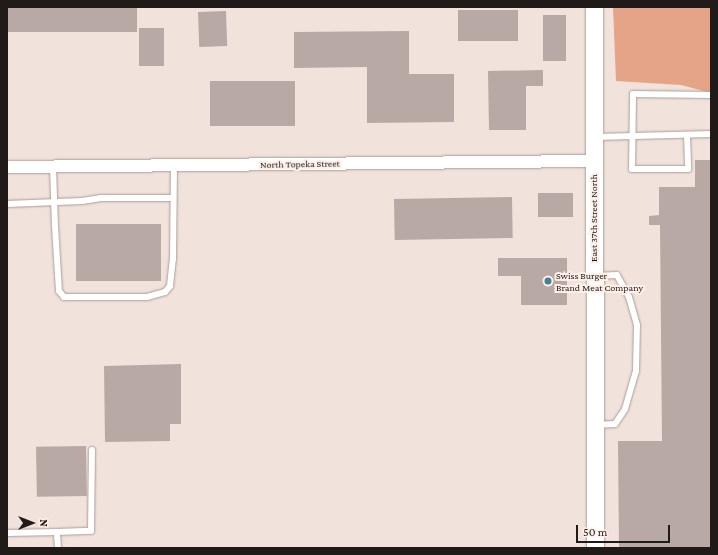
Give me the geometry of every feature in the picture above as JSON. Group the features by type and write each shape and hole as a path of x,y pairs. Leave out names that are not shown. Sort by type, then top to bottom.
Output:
{"main road":[{"name":"East 37th Street North","path":"594,7 595,548"}],"street":[{"name":"North Topeka Street","path":"7,168 594,161"}],"lane":[{"path":"687,134 688,169 632,169 633,94 711,95"},
{"path":"594,137 711,134"},
{"path":"53,167 60,291 64,297 147,297 165,292 170,286 173,259 174,166"},
{"path":"7,204 100,198 173,198"},
{"path":"594,276 617,275 629,297 637,324 636,372 625,409 615,424 594,425"},
{"path":"7,533 91,531 92,450"},
{"path":"57,532 58,548"}],"shaded area":[{"path":"613,7 711,7 711,93 681,85 616,81"}],"building":[{"path":"7,7 137,7 137,32 7,32"},
{"path":"458,10 518,10 518,41 458,41"},
{"path":"226,11 227,46 199,47 198,12"},
{"path":"543,15 566,15 566,61 543,61"},
{"path":"139,28 164,28 164,66 139,66"},
{"path":"409,31 409,74 454,74 454,122 367,123 367,67 294,68 294,32"},
{"path":"543,70 543,86 526,86 526,130 489,130 488,71"},
{"path":"210,81 295,81 295,126 210,126"},
{"path":"695,160 711,160 711,548 619,548 618,441 662,441 660,225 649,225 649,216 659,215 659,187 695,187"},
{"path":"538,193 573,193 573,217 538,217"},
{"path":"512,197 513,238 395,240 394,199"},
{"path":"76,224 161,224 161,281 76,281"},
{"path":"498,258 567,258 567,305 521,305 521,276 498,276"},
{"path":"181,364 181,424 170,424 170,441 105,442 104,366"},
{"path":"86,446 87,496 37,497 36,447"}],"place":[{"name":"Swiss Burger Brand Meat Company","path":"548,281"}]}
